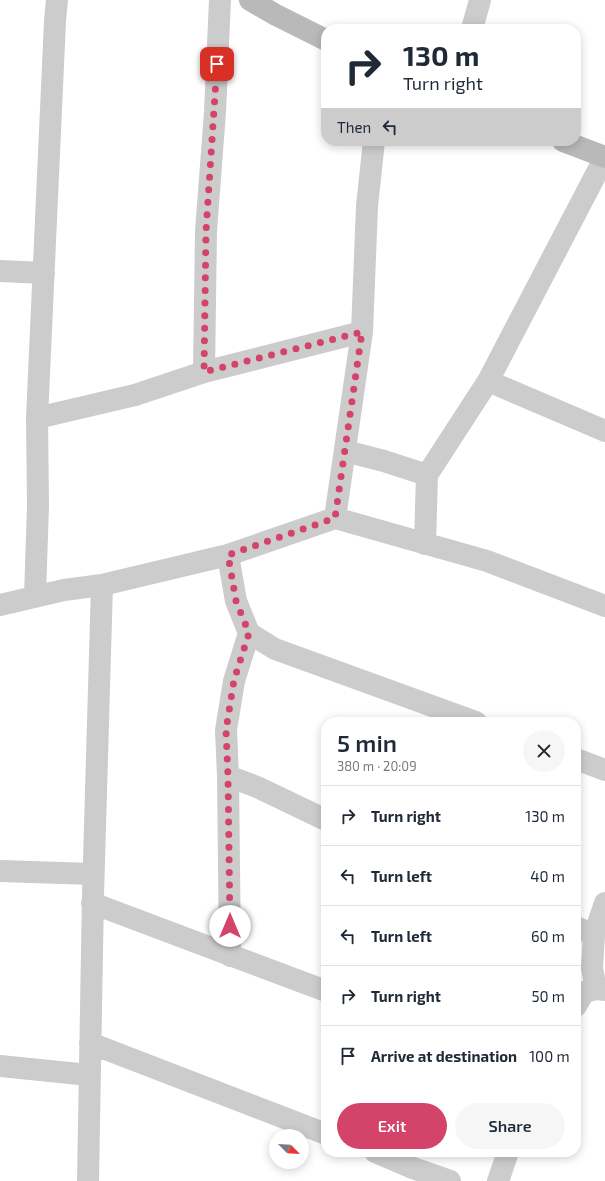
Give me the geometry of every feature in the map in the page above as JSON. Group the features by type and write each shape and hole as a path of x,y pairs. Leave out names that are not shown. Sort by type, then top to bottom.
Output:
{"street":[{"path":"35,596 38,505 38,418 54,20 57,0"},
{"path":"204,372 206,231 215,112 220,0"},
{"path":"250,0 321,38"},
{"path":"473,24 480,0"},
{"path":"335,518 362,332 367,206 373,146"},
{"path":"425,544 427,475 488,381 605,157 576,146"},
{"path":"0,271 44,273"},
{"path":"38,418 135,395 204,372 362,332"},
{"path":"488,381 605,431"},
{"path":"345,451 384,461 427,475"},
{"path":"0,605 64,590 102,585 228,555 335,518 487,561 605,606"},
{"path":"228,555 236,601 249,633 275,649 462,717"},
{"path":"88,1181 92,903 102,585"},
{"path":"230,956 226,730 234,680 249,633"},
{"path":"581,761 605,770"},
{"path":"228,776 257,787 321,818"},
{"path":"0,871 93,874"},
{"path":"92,903 321,989"},
{"path":"581,997 584,992 600,990 592,968 585,931 605,903"},
{"path":"90,1043 321,1132"},
{"path":"0,1066 89,1075"},
{"path":"387,1157 450,1181"},
{"path":"498,1181 506,1157"}],"route":[{"path":"217,64 206,231 204,372 300,349 362,332 335,518 228,555 236,601 249,633 234,680 226,730 230,926"}]}
